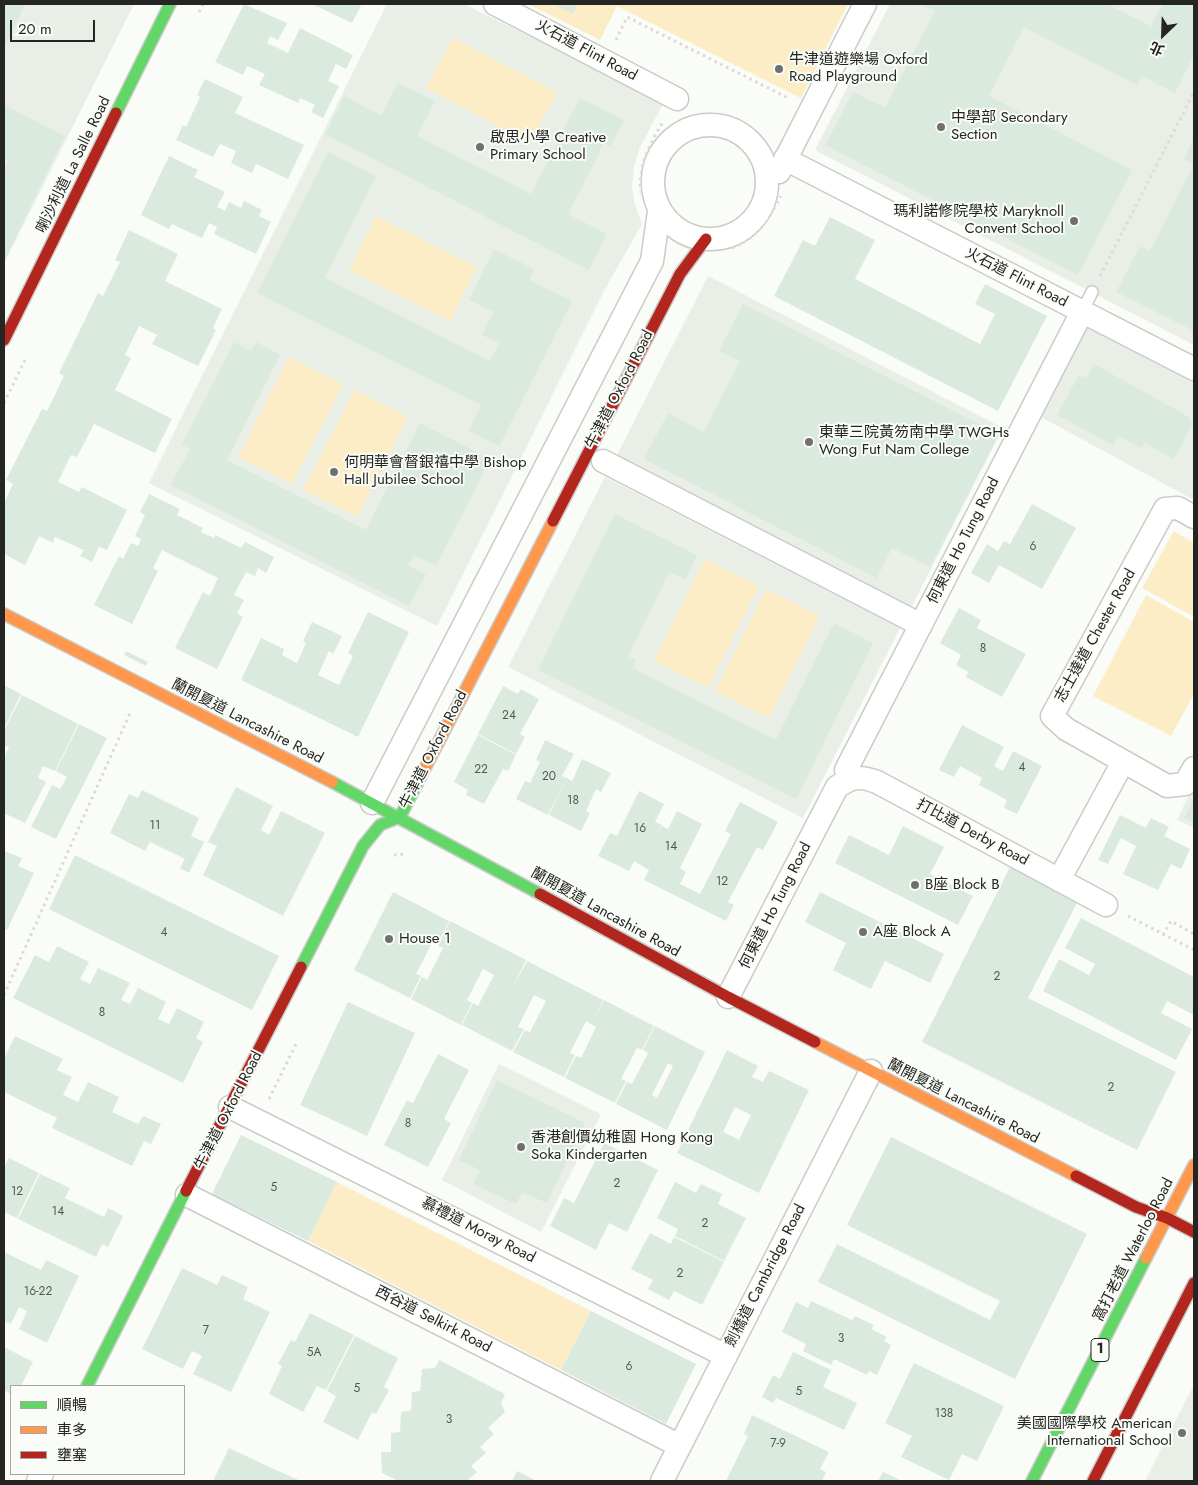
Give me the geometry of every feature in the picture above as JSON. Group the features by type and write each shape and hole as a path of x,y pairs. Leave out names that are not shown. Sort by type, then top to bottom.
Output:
{"main road":[{"name":"喇沙利道 La Salle Road","path":"4,340 170,4"},
{"name":"牛津道 Oxford Road","path":"88,1385 187,1195 363,846 380,825 400,817 680,274 706,239"},
{"name":"蘭開夏道 Lancashire Road","path":"4,614 400,817 728,997 1136,1207 1168,1218 1194,1232"},
{"name":"窩打老道 Waterloo Road","path":"1032,1481 1194,1165"},
{"path":"1093,1481 1194,1283"}],"street":[{"name":"火石道 Flint Road","path":"496,4 677,99"},
{"path":"767,196 767,177 763,160 753,144 739,133 722,126 704,125 687,129 673,138 662,150 655,165 653,181 659,211 671,224 683,232 706,239 722,238 737,232 750,222 792,162 865,4"},
{"name":"火石道 Flint Road","path":"792,162 1028,284 1087,302 1194,369"},
{"name":"牛津道 Oxford Road","path":"372,803 652,261 659,211"},
{"name":"何東道 Ho Tung Road","path":"728,997 1087,302"},
{"path":"603,461 921,625"},
{"name":"志士達道 Chester Road","path":"1194,517 1178,508 1165,509 1052,716 1066,729 1167,786 1185,784 1194,768"},
{"path":"1059,880 1123,762"},
{"name":"打比道 Derby Road","path":"841,778 863,776 877,782 1106,905"},
{"name":"劍橋道 Cambridge Road","path":"662,1481 871,1071"},
{"name":"慕禮道 Moray Road","path":"230,1107 726,1356"},
{"name":"西谷道 Selkirk Road","path":"187,1195 680,1446"}],"path":[{"path":"606,61 627,17 793,100"},
{"path":"1087,302 1194,92"},
{"path":"730,250 750,240 764,226 792,162"},
{"path":"4,995 132,710 140,714"},
{"path":"391,858 396,853 409,854"},
{"path":"1106,905 1194,950"},
{"path":"1163,935 1171,922 1194,934"},
{"path":"267,1103 298,1041"}],"shaded area":[{"path":"4,4 134,4 4,264"},
{"path":"387,4 464,4 664,102 639,149 634,167 632,187 635,205 642,224 605,289 437,626 149,483"},
{"name":"牛津道遊樂場 Oxford Road Playground","path":"528,4 848,4 801,98 617,6 600,40"},
{"name":"瑪利諾修院學校 Maryknoll Convent School","path":"890,4 1194,4 1194,345 815,150"},
{"path":"453,38 557,92 530,143 426,88"},
{"path":"376,216 477,267 450,321 349,270"},
{"name":"東華三院黃笏南中學 TWGHs Wong Fut Nam College","path":"708,276 1003,428 911,608 616,457"},
{"path":"1089,324 1194,379 1194,500 1039,416"},
{"path":"289,357 343,384 292,484 238,457"},
{"path":"355,390 408,417 357,517 303,490"},
{"path":"605,477 900,628 803,818 508,667"},
{"path":"1174,531 1194,543 1194,617 1142,588"},
{"path":"705,559 759,586 708,688 654,661"},
{"path":"766,589 820,616 769,718 715,691"},
{"path":"1146,595 1194,622 1194,694 1171,736 1093,696"},
{"path":"1194,784 1194,828 1177,820"},
{"name":"香港創價幼稚園 Hong Kong Soka Kindergarten","path":"499,1064 601,1114 541,1232 442,1180"},
{"path":"337,1182 591,1311 561,1370 308,1241"},
{"name":"美國國際學校 American International School","path":"1194,1384 1194,1481 1145,1481"}],"building":[{"path":"4,4 25,4 4,47"},
{"path":"244,4 287,23 278,40 270,36 267,43 288,53 300,28 353,55 346,69 336,64 328,81 339,86 323,118 311,112 315,105 300,98 298,103 259,85 265,74 247,66 243,75 215,62"},
{"path":"312,4 355,4 361,6 352,23"},
{"path":"554,4 578,4 573,14"},
{"name":"中學部 Secondary Section","path":"921,4 1107,4 1151,26 1163,4 1194,4 1194,55 1175,93 1142,76 1137,85 1024,27 989,96 1132,170 1078,275 825,145 853,92 885,108 935,11"},
{"path":"205,79 243,97 235,113 304,145 288,179 256,164 252,173 231,163 236,151 220,144 213,157 176,140 183,125 186,127 200,97 197,95"},
{"path":"398,83 435,101 417,136 531,194 580,98 624,120 610,147 604,143 568,214 607,234 589,270 325,134 344,96 381,116"},
{"path":"4,105 65,136 4,261 4,170 8,161 4,159"},
{"path":"1194,138 1194,164 1184,159"},
{"path":"328,152 376,176 325,278 490,361 499,343 482,335 494,312 469,300 494,249 534,269 529,280 572,301 499,446 469,431 481,405 257,293"},
{"path":"169,156 198,170 194,177 225,192 217,207 225,211 229,202 241,208 244,201 262,210 259,216 271,222 256,254 214,234 217,227 209,223 202,238 172,224 169,229 141,215"},
{"path":"1194,164 1194,253 1191,260 1194,261 1194,331 1116,292 1140,246 1150,251"},
{"path":"830,217 875,240 855,279 980,344 995,314 975,304 985,284 1047,316 998,411 774,296 803,240 815,246"},
{"path":"129,230 178,254 165,281 222,309 213,328 216,330 198,366 152,344 157,335 139,326 125,355 131,358 115,390 172,419 155,453 94,424 77,457 71,455 58,482 79,492 82,487 127,510 107,550 99,547 92,562 80,556 84,550 55,537 53,543 39,536 25,565 4,554 4,503 13,484 6,480 42,409 47,411 64,376 59,373 98,293 103,296 120,262 115,260"},
{"name":"東華三院黃笏南中學 TWGHs Wong Fut Nam College","path":"743,304 999,434 930,567 892,548 877,578 644,459 668,413 704,432 740,361 719,351"},
{"path":"234,342 251,351 256,342 280,355 227,460 366,530 420,423 490,459 436,566 414,555 408,566 426,574 409,606 171,485 190,449 182,445"},
{"path":"1094,364 1189,417 1192,424 1174,459 1145,443 1142,448 1118,436 1113,445 1057,415 1079,375 1086,378"},
{"path":"149,494 180,509 177,515 203,528 201,532 214,538 215,535 241,548 245,542 274,557 266,573 258,568 255,576 246,572 234,595 244,600 237,613 243,617 217,669 175,648 203,592 210,596 218,578 162,550 153,568 158,571 132,624 94,605 119,556 123,559 131,543 138,546 141,539 135,536 145,515 140,512"},
{"path":"1032,504 1076,528 1042,589 999,565 989,583 971,573 987,544 998,551 1004,541 1010,544"},
{"path":"615,514 697,555 685,580 669,572 628,656 636,660 632,668 776,740 834,623 873,643 796,799 538,670"},
{"path":"959,608 981,620 977,628 1026,654 1002,697 966,677 968,672 956,665 961,655 940,643"},
{"path":"368,612 409,632 358,737 241,680 261,638 284,649 282,655 297,663 306,643 303,641 312,622 342,636 333,654 329,651 318,675 339,685 353,656 348,653"},
{"path":"126,651 148,662 146,666 124,655"},
{"path":"4,685 21,694 4,729"},
{"path":"503,686 518,694 521,689 539,699 520,734 525,737 516,754 478,734"},
{"path":"22,695 78,724 55,771 43,766 38,778 46,782 25,823 4,813 4,758 9,747 4,745 4,731"},
{"path":"79,724 107,738 56,839 31,827 52,785 60,789 67,777 56,771"},
{"path":"962,725 1004,747 994,766 1003,771 1013,751 1042,766 1017,814 1004,808 1007,800 979,785 982,778 960,766 954,777 939,770"},
{"path":"478,735 516,755 508,771 503,769 484,804 466,795 468,790 454,782"},
{"path":"545,740 574,754 562,776 567,778 548,815 516,799 525,781 530,783 540,762 536,760"},
{"path":"582,759 611,773 601,792 596,789 586,811 590,813 581,831 549,815 567,778 572,781"},
{"path":"236,787 273,806 261,830 269,835 281,811 325,833 283,916 203,875 217,846 208,842"},
{"path":"142,790 199,818 191,836 204,842 189,873 180,868 185,859 150,842 145,851 110,833 129,794 138,798"},
{"path":"639,791 664,804 655,822 662,825 652,843 662,826 668,829 677,811 702,824 680,868 686,872 680,884 700,894 731,834 725,831 740,802 778,822 763,850 757,847 728,902 734,905 726,921 644,880 649,870 634,861 629,871 598,856 610,833 617,836"},
{"path":"1194,798 1194,823 1184,818"},
{"path":"1120,815 1146,828 1151,818 1169,827 1164,836 1190,849 1181,869 1171,864 1158,890 1123,874 1136,846 1121,838 1108,864 1098,860"},
{"name":"B座 Block B","path":"903,826 944,847 930,874 973,896 958,925 835,863 849,835 889,855"},
{"path":"4,851 22,858 18,866 34,873 7,930 4,929"},
{"path":"75,855 279,956 252,1010 49,909"},
{"path":"1010,867 1077,903 1028,998 1176,1072 1137,1150 922,1042"},
{"path":"393,892 449,921 437,945 432,943 416,974 421,976 410,998 354,970"},
{"name":"A座 Block A","path":"820,892 944,954 930,983 885,961 871,989 833,970 846,943 805,922"},
{"path":"1081,918 1194,977 1194,1015 1167,1001 1161,1013 1192,1029 1176,1060 1043,991 1059,959 1089,975 1095,964 1065,948"},
{"path":"450,921 526,960 511,991 527,961 603,1000 591,1024 586,1021 570,1053 575,1055 564,1077 513,1052 525,1030 530,1032 546,1001 534,995 518,1027 524,1029 512,1051 462,1025 473,1003 478,1006 494,975 483,969 467,1000 472,1003 461,1025 411,999 422,977 427,980 443,948 438,946"},
{"path":"57,946 89,962 80,979 90,984 98,968 130,983 121,1000 130,1004 138,988 166,1002 158,1019 169,1024 177,1008 204,1022 196,1038 203,1042 183,1083 13,998 35,955 49,962"},
{"path":"604,1000 654,1026 642,1050 637,1048 621,1079 626,1081 615,1103 565,1078 576,1056 581,1058 596,1027 591,1024"},
{"path":"348,1002 415,1033 367,1136 300,1105"},
{"path":"655,1026 705,1052 667,1130 616,1104 627,1082 632,1084 648,1053 643,1050","holes":["668,1063 673,1066 657,1098 652,1095"]},
{"path":"15,1036 63,1059 57,1070 72,1077 63,1095 78,1102 88,1082 119,1097 112,1112 138,1124 143,1116 161,1124 151,1144 144,1141 132,1166 52,1128 57,1118 4,1092 4,1059"},
{"path":"727,1050 758,1066 752,1077 763,1082 769,1071 809,1090 759,1193 677,1153","holes":["735,1107 751,1115 739,1140 723,1132"]},
{"path":"438,1054 469,1070 444,1119 451,1123 428,1167 384,1145 407,1100 413,1103"},
{"name":"香港創價幼稚園 Hong Kong Soka Kindergarten","path":"497,1080 585,1123 547,1203 522,1192 516,1204 473,1184 480,1170 459,1160"},
{"path":"241,1135 337,1182 308,1241 212,1194"},
{"path":"891,1137 1087,1234 1015,1379 818,1282 837,1244 990,1320 1000,1301 847,1225"},
{"path":"604,1143 658,1170 627,1232 609,1223 596,1250 550,1226 564,1198 574,1203"},
{"path":"9,1158 39,1173 17,1218 4,1212 4,1168"},
{"path":"40,1174 70,1188 65,1198 104,1217 108,1208 123,1216 108,1247 102,1244 96,1257 18,1219"},
{"path":"675,1182 696,1193 701,1184 722,1194 718,1204 746,1218 724,1261 675,1236 678,1229 657,1218"},
{"path":"650,1233 671,1244 674,1237 724,1262 702,1305 674,1291 669,1300 648,1289 653,1280 631,1269"},
{"path":"4,1252 41,1270 46,1260 79,1276 47,1343 19,1329 27,1311 19,1307 11,1324 4,1321"},
{"path":"182,1268 217,1285 222,1275 248,1287 243,1299 270,1312 231,1392 193,1374 202,1356 192,1351 183,1369 142,1349"},
{"path":"811,1301 852,1320 855,1316 874,1325 871,1329 887,1337 884,1341 891,1345 877,1375 869,1371 867,1375 834,1359 831,1365 803,1351 806,1344 782,1332 796,1302 808,1308"},
{"path":"591,1311 696,1364 666,1424 561,1370"},
{"path":"310,1313 354,1335 326,1390 317,1386 303,1412 269,1394 282,1366 278,1364 291,1340 295,1342"},
{"path":"355,1336 398,1358 384,1387 389,1390 376,1414 372,1412 358,1440 323,1422 336,1396 327,1391"},
{"path":"4,1347 33,1362 22,1385 10,1385 10,1393 4,1390"},
{"path":"793,1352 831,1370 823,1387 857,1403 844,1430 776,1398 773,1403 762,1397 773,1375 780,1379"},
{"path":"439,1360 505,1394 501,1403 505,1412 488,1428 494,1434 480,1447 486,1453 471,1466 477,1472 467,1481 399,1481 382,1473 381,1452 391,1452 391,1433 400,1432 401,1412 411,1410 412,1392 420,1391 422,1369 435,1368"},
{"path":"914,1363 1004,1406 977,1461 962,1454 949,1480 901,1457 912,1436 885,1423"},
{"path":"752,1415 829,1452 820,1469 826,1472 822,1481 726,1481 748,1436 744,1434"},
{"path":"229,1448 278,1471 301,1481 213,1481"},
{"path":"517,1471 537,1481 512,1481"},
{"path":"883,1472 902,1481 878,1481"}],"traffic: fast":[{"path":"116,113 170,4"},
{"path":"301,967 363,846 380,825 400,817 424,770"},
{"path":"332,782 540,894"},
{"path":"88,1385 186,1191"},
{"path":"1032,1481 1146,1258"}],"traffic: slow":[{"path":"424,770 553,521"},
{"path":"4,614 332,782"},
{"path":"815,1042 1076,1176"},
{"path":"1146,1258 1194,1165"}],"traffic: jam":[{"path":"4,340 116,113"},
{"path":"553,521 680,274 706,239"},
{"path":"540,894 728,997 815,1042"},
{"path":"186,1191 301,967"},
{"path":"1076,1176 1136,1207 1167,1218 1194,1232"},
{"path":"1093,1481 1194,1283"}],"place":[{"name":"牛津道遊樂場 Oxford Road Playground","path":"779,69"},
{"name":"中學部 Secondary Section","path":"941,127"},
{"name":"啟思小學 Creative Primary School","path":"480,147"},
{"name":"瑪利諾修院學校 Maryknoll Convent School","path":"1074,221"},
{"name":"東華三院黃笏南中學 TWGHs Wong Fut Nam College","path":"809,442"},
{"name":"何明華會督銀禧中學 Bishop Hall Jubilee School","path":"334,472"},
{"name":"B座 Block B","path":"915,885"},
{"name":"A座 Block A","path":"863,932"},
{"name":"House 1","path":"389,939"},
{"name":"香港創價幼稚園 Hong Kong Soka Kindergarten","path":"521,1147"},
{"name":"美國國際學校 American International School","path":"1182,1433"}]}
